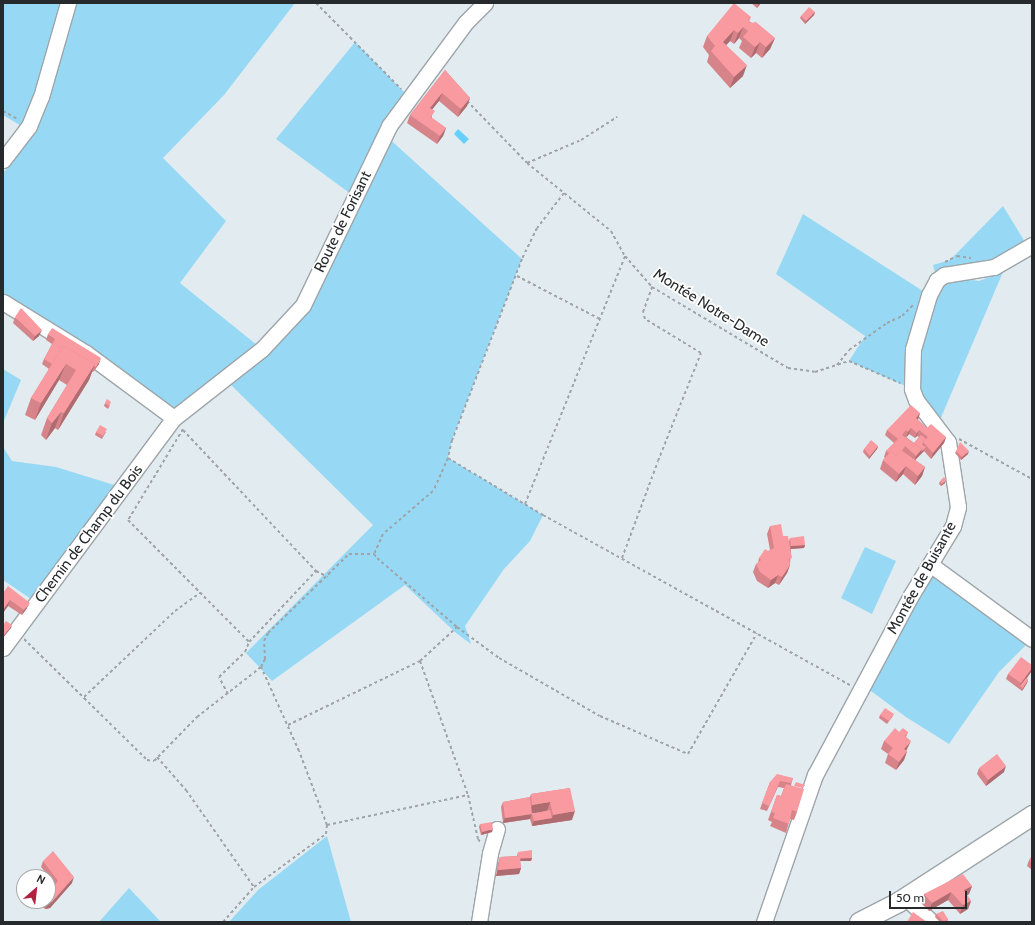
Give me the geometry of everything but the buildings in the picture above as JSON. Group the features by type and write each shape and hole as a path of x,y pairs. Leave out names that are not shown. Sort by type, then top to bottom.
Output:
{"main road":[{"path":"859,922 905,897 1032,816"}],"street":[{"path":"3,160 29,126 41,97 68,3"},
{"name":"Route de Forisant","path":"179,424 262,349 303,305 389,126 466,22 485,3"},
{"name":"Montée de Buisante","path":"764,922 815,775 910,597 931,565 953,526 958,507 948,442 916,400 912,389 913,349 929,295 937,280 952,272 994,267 1032,245"},
{"path":"3,302 86,353 179,424"},
{"name":"Chemin de Champ du Bois","path":"3,648 179,424"},
{"path":"931,565 1032,639"},
{"path":"479,922 490,853 497,829"},
{"path":"905,897 932,922"}],"path":[{"path":"316,3 410,98"},
{"name":"Montée Notre-Dame","path":"466,100 528,163 611,231 626,256 652,287 788,368 815,372 850,361 912,389"},
{"path":"3,110 29,126"},
{"path":"528,163 581,140 617,117"},
{"path":"374,554 383,534 433,491 448,458 452,440 537,228 564,193"},
{"path":"525,504 626,256"},
{"path":"943,262 964,256 994,267"},
{"path":"517,276 600,319"},
{"path":"622,558 658,461 701,353 645,319 643,312 652,287"},
{"path":"836,366 849,350 887,323 902,316 915,300"},
{"path":"249,642 128,520 179,424 316,571 328,577"},
{"path":"948,442 959,439 1032,479"},
{"path":"448,458 525,504 860,690"},
{"path":"15,632 84,697 147,760 154,761 197,717 261,667 265,659 264,641 268,633 328,577 349,554 374,554 457,627 499,658 600,716 688,754 757,633"},
{"path":"228,694 219,677 245,652 249,642 316,571"},
{"path":"84,697 175,611 200,593"},
{"path":"288,724 420,661 457,627"},
{"path":"420,661 468,795 478,839 490,853"},
{"path":"223,922 254,887 326,834 327,825 288,724 261,667"},
{"path":"157,757 186,790 254,887"},
{"path":"327,825 468,795"}],"shaded area":[{"path":"3,3 60,3 34,108 23,127 3,115"},
{"path":"68,3 295,3 224,95 163,158 226,221 180,283 262,349 303,305 355,197 276,139 355,42 410,98 385,135 522,259 452,440 448,458 543,515 530,541 504,569 465,626 471,644 456,633 405,585 272,681 246,653 373,525 225,379 174,418 3,302 3,173 30,138 44,99"},
{"path":"458,129 469,139 464,144 454,134"},
{"path":"1003,206 1028,247 937,280 933,265 950,260"},
{"path":"803,214 926,293 942,282 958,278 979,281 1003,272 937,427 912,389 849,361 865,336 776,274"},
{"path":"3,369 21,380 3,423"},
{"path":"3,447 12,461 56,467 124,488 37,603 3,580"},
{"path":"865,547 896,561 872,614 841,598"},
{"path":"931,565 1032,639 999,672 949,744 906,717 863,685"},
{"path":"327,836 351,922 229,922 258,890"},
{"path":"129,888 161,922 99,922"}]}
